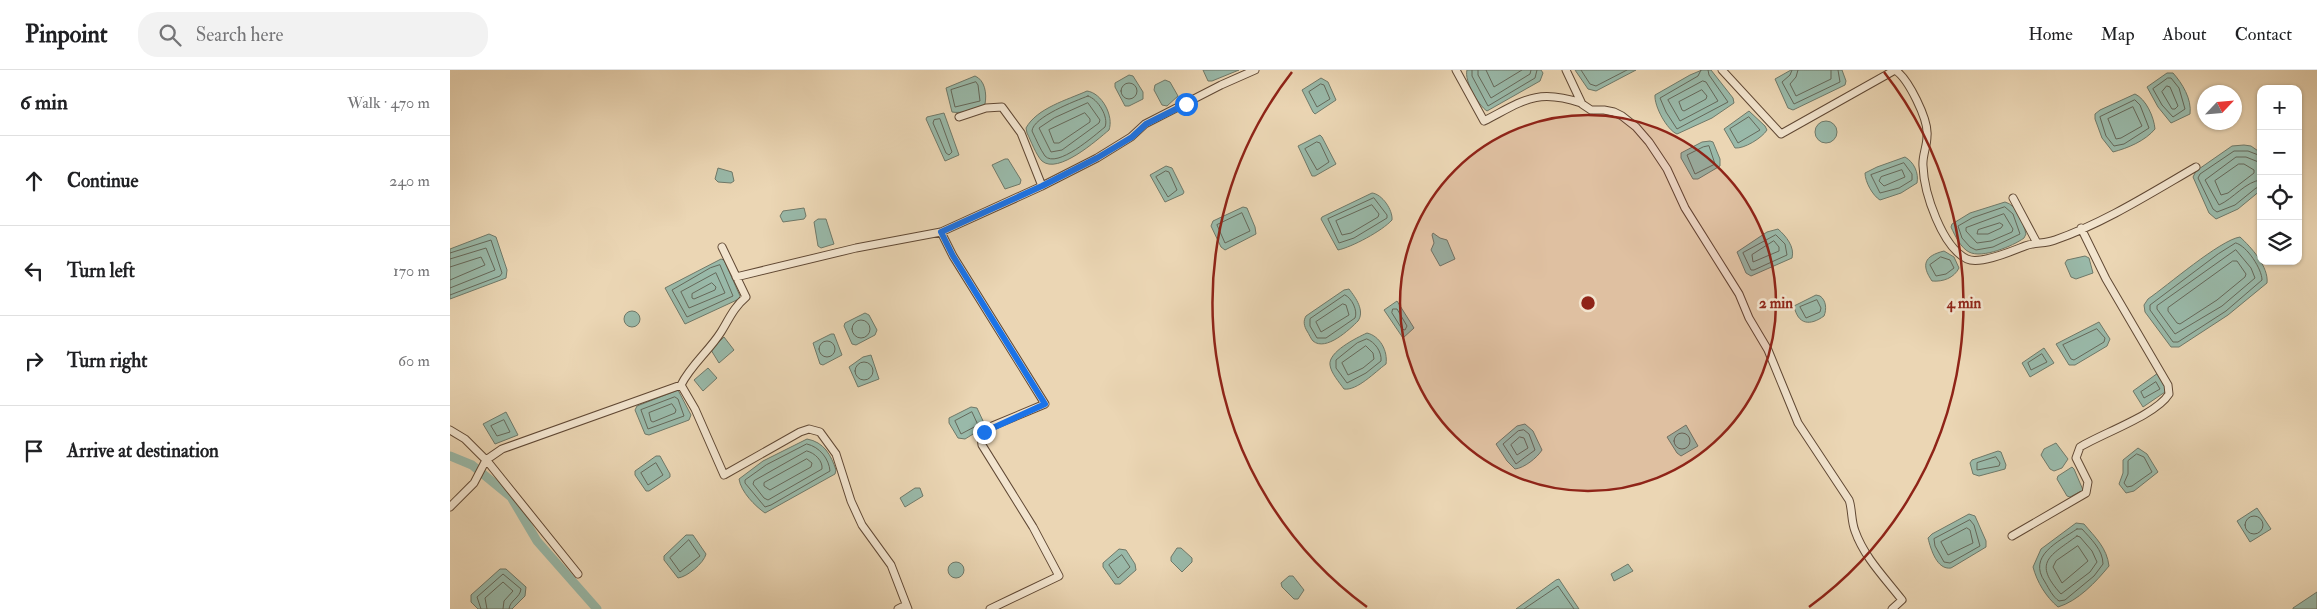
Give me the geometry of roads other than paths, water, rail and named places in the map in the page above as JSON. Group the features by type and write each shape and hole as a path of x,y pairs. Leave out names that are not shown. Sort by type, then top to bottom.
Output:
{"street":[{"path":"736,277 856,248 941,232 1042,186 1097,158 1132,137 1146,124 1221,84 1255,70"},
{"path":"1456,70 1484,121 1531,97 1563,97 1581,103 1591,110 1604,110 1622,116 1649,142 1666,169 1690,216 1739,294 1749,318 1768,350 1798,423 1849,500 1850,515 1859,542 1902,600 1892,609"},
{"path":"1566,70 1581,103"},
{"path":"1722,70 1781,134 1895,70 1904,77 1927,129 1923,166 1928,198 1941,227 1956,251 1968,260 1977,260 2037,243 2054,241 2164,186 2196,167"},
{"path":"959,117 986,108 1002,107 1021,133 1042,186"},
{"path":"2013,198 2037,243"},
{"path":"2012,536 2086,493 2088,482 2076,458 2080,447 2142,415 2163,401 2169,394 2168,385 2106,279 2081,228"},
{"path":"941,232 953,256 1045,404 990,427 980,436 982,445 1033,527 1059,576 990,609"},
{"path":"450,507 477,478 485,462 513,444 681,385 689,369 720,333 736,306 746,297 722,247"},
{"path":"681,385 695,410 724,475 800,432 809,429 820,432 836,454 851,501 862,525 891,565 907,607 898,609"},
{"path":"450,430 465,439 578,574"}],"water":[{"path":"1203,70 1239,70 1208,81"},
{"path":"1467,70 1541,70 1543,73 1540,81 1487,111 1472,92"},
{"path":"1575,70 1636,70 1596,91 1588,89"},
{"path":"1702,70 1711,70 1733,98 1734,103 1712,118 1677,134 1669,128 1662,117 1655,100 1655,95"},
{"path":"1791,70 1842,70 1846,81 1845,85 1793,110 1788,108 1775,79"},
{"path":"2167,73 2173,73 2180,82 2188,97 2190,108 2190,114 2171,123 2158,107 2147,87"},
{"path":"1129,75 1133,76 1143,92 1143,99 1125,106 1115,87 1115,83"},
{"path":"975,76 981,81 984,88 985,104 969,111 952,112 946,88"},
{"path":"1321,78 1328,82 1336,100 1315,114 1302,90"},
{"path":"1165,80 1170,82 1178,96 1167,106 1162,105 1154,90 1155,85"},
{"path":"1087,91 1097,96 1106,106 1110,118 1109,130 1087,148 1067,160 1049,164 1042,161 1034,148 1026,128 1037,115 1045,110"},
{"path":"2135,94 2143,100 2149,109 2155,129 2136,144 2113,152 2102,138 2095,114"},
{"path":"1749,111 1767,130 1752,142 1743,147 1735,148 1724,129"},
{"path":"944,113 959,155 945,161 926,119 927,117"},
{"path":"1822,121 1830,121 1837,128 1837,136 1830,143 1822,143 1815,136 1815,128"},
{"path":"1320,135 1336,164 1312,176 1298,146"},
{"path":"1702,142 1713,142 1720,159 1720,166 1698,179 1693,179 1681,158 1681,153"},
{"path":"2232,146 2251,146 2257,150 2257,193 2238,209 2216,219 2209,213 2193,177 2196,171"},
{"path":"1905,157 1915,168 1917,183 1901,193 1880,200 1870,188 1865,173"},
{"path":"1008,159 1021,180 1020,184 1005,189 992,165"},
{"path":"1166,166 1172,168 1184,192 1165,202 1150,175"},
{"path":"718,168 732,172 734,181 731,183 718,182 715,179"},
{"path":"1372,193 1379,196 1386,203 1391,212 1392,220 1366,238 1338,250 1321,219 1322,217"},
{"path":"2005,202 2013,207 2019,215 2026,234 2024,238 2013,245 1989,253 1975,254 1966,250 1956,238 1951,227 1952,224 1970,213"},
{"path":"1243,207 1247,208 1256,234 1225,250 1221,247 1211,226 1213,221"},
{"path":"804,208 806,216 804,219 783,222 780,216 783,211"},
{"path":"818,219 826,219 834,244 821,248 818,246 814,222"},
{"path":"1778,229 1787,238 1791,246 1792,258 1751,276 1746,273 1737,252 1767,232"},
{"path":"1433,233 1447,240 1455,259 1440,266 1431,250 1434,243"},
{"path":"489,234 496,237 507,270 506,278 450,299 450,249"},
{"path":"2240,237 2254,252 2257,256 2257,265 2262,265 2265,270 2267,283 2228,315 2179,347 2171,347 2145,312 2144,305 2148,299 2207,255 2231,240"},
{"path":"1944,251 1954,257 1959,268 1948,279 1932,281 1926,270 1926,262 1932,256"},
{"path":"2085,256 2089,258 2093,273 2076,279 2071,277 2065,263 2067,260"},
{"path":"721,259 724,260 740,296 739,299 685,324 665,288"},
{"path":"1349,289 1357,300 1360,309 1361,313 1358,321 1344,334 1331,342 1318,344 1313,341 1306,329 1304,320 1306,316 1344,290"},
{"path":"1816,295 1820,296 1825,302 1824,316 1814,321 1805,322 1798,317 1794,306"},
{"path":"1397,301 1414,328 1403,338 1384,310"},
{"path":"629,311 635,311 640,316 638,325 629,327 624,322 624,316"},
{"path":"865,313 869,315 877,330 875,335 856,345 852,344 844,326 845,323"},
{"path":"2099,322 2110,339 2107,346 2075,365 2069,365 2056,344"},
{"path":"1367,333 1376,337 1382,345 1386,354 1386,364 1360,384 1344,389 1330,365 1333,355 1356,338"},
{"path":"834,334 842,355 823,365 820,364 813,343"},
{"path":"724,337 734,350 719,363 711,350"},
{"path":"2044,348 2054,363 2030,377 2022,363"},
{"path":"871,355 879,379 858,387 849,367 863,357"},
{"path":"708,368 717,378 703,391 694,380"},
{"path":"2158,373 2166,389 2165,392 2143,407 2133,391"},
{"path":"678,390 691,415 689,420 649,435 645,434 635,410 637,406"},
{"path":"971,407 977,408 984,423 983,428 965,439 958,438 949,423 949,418"},
{"path":"506,412 518,435 495,444 483,424"},
{"path":"1525,424 1533,431 1542,450 1530,462 1515,469 1507,461 1496,444 1517,426"},
{"path":"1686,425 1698,446 1681,456 1667,437"},
{"path":"807,439 818,443 826,450 834,464 835,474 765,513 757,507 742,489 739,479 763,461"},
{"path":"2056,443 2068,459 2062,468 2054,471 2050,469 2041,455 2044,449"},
{"path":"2138,448 2147,454 2158,472 2134,491 2126,493 2119,484 2123,473 2123,460"},
{"path":"1998,451 2001,452 2006,465 2005,469 1979,476 1973,474 1970,463 1972,460"},
{"path":"656,456 660,456 670,477 649,491 646,491 635,475 635,471"},
{"path":"2072,467 2083,490 2070,497 2067,496 2057,479 2058,476"},
{"path":"915,488 920,488 923,496 905,507 900,498"},
{"path":"2257,508 2271,529 2250,542 2237,521"},
{"path":"1969,514 1975,516 1986,541 1986,547 1951,568 1946,568 1938,563 1935,558 1928,538"},
{"path":"2076,523 2084,524 2096,538 2106,554 2109,566 2079,596 2058,607 2042,589 2033,567 2041,549"},
{"path":"686,535 693,535 706,554 705,558 695,569 678,578 664,560 664,556"},
{"path":"1177,548 1181,548 1192,558 1192,562 1182,572 1171,561 1171,557"},
{"path":"1119,549 1126,550 1135,564 1136,570 1120,584 1115,584 1103,567 1103,563"},
{"path":"956,562 964,570 956,578 948,570"},
{"path":"1628,564 1633,571 1614,581 1611,574"},
{"path":"500,569 506,569 526,587 525,596 512,609 478,609 471,602 471,595"},
{"path":"1289,576 1293,576 1304,590 1298,599 1294,599 1282,587 1281,583"},
{"path":"1559,579 1579,609 1516,609 1556,580"},
{"path":"2317,592 2317,609 2293,609 2293,608"}],"waterway":[{"path":"450,456 472,465 511,497 537,541 597,609"}]}
